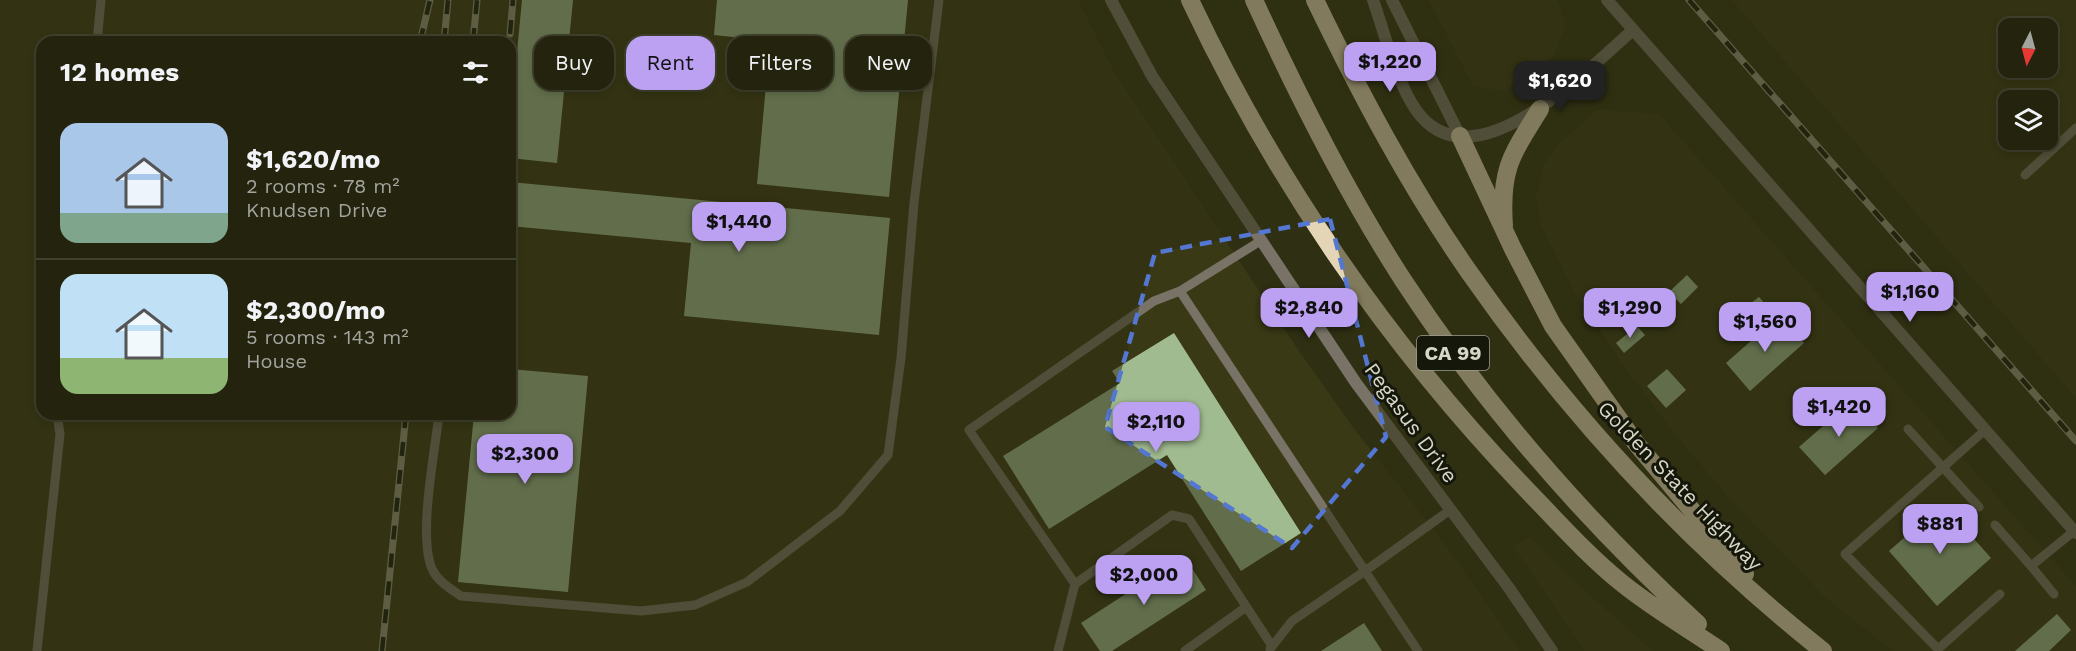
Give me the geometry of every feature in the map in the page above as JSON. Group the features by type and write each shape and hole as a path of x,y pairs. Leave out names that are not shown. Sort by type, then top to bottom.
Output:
{"highway":[{"path":"1190,0 1228,80 1314,220 1406,350 1488,450 1561,525 1623,584 1721,651"},
{"name":"CA 99","path":"1254,0 1293,86 1353,195 1403,279 1450,349 1505,421 1573,500 1640,570 1728,651"},
{"name":"Golden State Highway","path":"1315,0 1379,127 1468,271 1540,368 1618,460 1700,544 1780,617 1822,651"},
{"path":"1505,234 1503,195 1508,164 1540,109"},
{"path":"1460,136 1505,234 1553,326 1635,442 1707,526 1780,617"}],"street":[{"name":"Pegasus Drive","path":"1111,0 1152,76 1375,411 1552,651"},
{"path":"1373,0 1405,90 1416,111 1428,123 1446,133 1460,136 1500,130 1540,109 1633,30"},
{"path":"1392,0 1460,136"},
{"path":"1607,0 2075,532"}],"lane":[{"path":"98,36 101,0"},
{"path":"438,420 427,524 427,553 434,572 445,585 461,596 641,611 695,604 747,582 840,511 888,455 901,358 914,203 939,0"},
{"path":"2025,175 2076,128"},
{"path":"1075,584 969,430 1154,301 1180,291 1262,240"},
{"path":"1180,291 1418,651"},
{"path":"37,651 60,434 58,420"},
{"path":"1908,429 1979,507"},
{"path":"1984,430 1845,554 1938,649 2000,594"},
{"path":"1058,651 1075,584 1172,515 1189,519 1246,607 1270,649 1292,621 1450,510"},
{"path":"1995,525 2054,594"},
{"path":"2031,566 2075,532"},
{"path":"1185,651 1246,607"}],"highlighted area":[{"path":"1330,219 1386,437 1292,548 1105,427 1155,253"}],"shaded area":[{"path":"0,0 1078,0 1114,72 1295,345 1352,426 1449,550 1520,651 0,651"},
{"path":"1429,0 1557,0 1566,25 1554,55 1504,91 1473,86"},
{"path":"1732,0 2076,0 2076,398"},
{"path":"1597,110 1659,114 2076,586 2076,651 1893,651 1826,598 1729,498 1671,429 1623,365 1574,291 1541,225 1536,196 1544,165 1556,147"},
{"path":"1530,537 1574,581 1653,651 1585,651 1513,546"}],"building":[{"path":"522,0 573,0 569,36 534,36 534,90 564,90 557,163 516,159 516,62"},
{"path":"717,0 908,0 905,36 845,36 845,90 899,90 889,197 757,184 766,90 833,90 833,36 714,35"},
{"path":"516,183 890,218 879,335 684,316 691,243 516,227"},
{"path":"1687,275 1698,287 1681,304 1669,292"},
{"path":"1759,297 1766,305 1753,316 1746,307"},
{"path":"1779,316 1804,343 1750,391 1726,363"},
{"path":"1637,326 1645,335 1624,353 1616,343"},
{"path":"1174,333 1301,533 1241,571 1167,455 1049,529 1003,456 1120,383 1112,371"},
{"path":"1667,369 1686,390 1666,408 1647,386"},
{"path":"516,370 588,376 568,592 458,582 473,420 516,420"},
{"path":"1853,400 1878,428 1825,475 1799,447"},
{"path":"1943,504 1991,558 1937,606 1889,551"},
{"path":"1184,556 1206,590 1112,651 1100,651 1081,623"},
{"path":"2057,614 2071,630 2049,651 2015,651"},
{"path":"1364,623 1382,651 1321,651"}],"railway":[{"path":"421,36 430,0"},
{"path":"445,36 448,0"},
{"path":"474,36 477,0"},
{"path":"510,34 513,0"},
{"path":"1689,0 2076,441"},
{"path":"382,651 405,420"}]}
